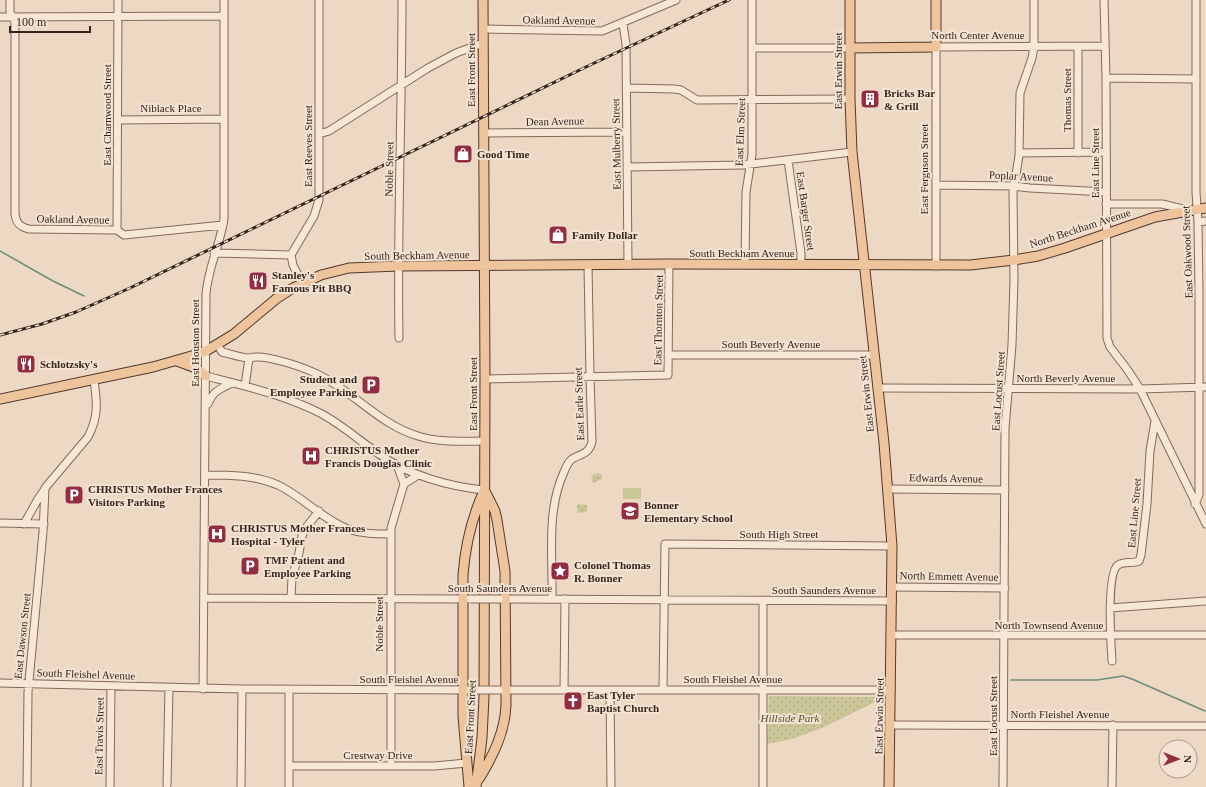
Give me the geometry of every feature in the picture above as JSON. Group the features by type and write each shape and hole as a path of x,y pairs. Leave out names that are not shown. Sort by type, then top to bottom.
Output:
{"main road":[{"name":"East Front Street","path":"474,786 482,738 484,705 485,266 482,0"},
{"name":"East Erwin Street","path":"850,0 850,99 852,152 888,488 892,546 891,725 889,787"},
{"name":"East Ferguson Street","path":"936,0 936,47"},
{"name":"North Center Avenue","path":"850,48 936,47"},
{"name":"North Beckham Avenue","path":"865,266 970,265 1014,260 1066,248 1155,217 1202,208"},
{"name":"South Beckham Avenue","path":"0,400 153,367 206,351 242,328 285,292 321,275 338,270 360,267 399,266 745,264 865,266"},
{"path":"177,361 196,368 206,376"},
{"path":"474,786 467,764 464,729 467,690 467,599 464,567 475,512 485,490"},
{"path":"474,786 490,761 503,729 506,712 502,690 504,562 495,511 485,490"}],"street":[{"path":"10,0 10,12 13,17"},
{"name":"East Charnwood Street","path":"117,230 118,0"},
{"name":"East Houston Street","path":"203,689 207,287 214,253 223,225 224,209 224,0"},
{"name":"East Reeves Street","path":"292,255 318,205 319,0"},
{"name":"Noble Street","path":"399,338 402,0"},
{"name":"Oakland Avenue","path":"482,29 596,32 623,24 676,0"},
{"name":"East Elm Street","path":"745,264 746,192 751,164 752,0"},
{"name":"East Locust Street","path":"1003,787 1005,428 1012,345 1014,186 1019,153 1020,93 1032,58 1034,47 1034,0"},
{"name":"East Line Street","path":"1104,0 1106,78 1107,338 1110,347 1128,369 1140,389 1206,524"},
{"name":"East Oakwood Street","path":"1195,504 1199,495 1203,387 1198,222 1202,208 1196,192 1196,0"},
{"path":"0,17 224,16"},
{"name":"Oakland Avenue","path":"13,17 15,22 15,214 16,220 22,227 29,229 117,230 124,235 223,225"},
{"name":"East Mulberry Street","path":"623,24 626,40 628,265"},
{"path":"319,134 328,131 456,53 482,43"},
{"name":"North Center Avenue","path":"936,47 1105,46"},
{"name":"East Ferguson Street","path":"936,47 936,266"},
{"name":"Thomas Street","path":"1078,47 1078,153"},
{"path":"752,48 850,48"},
{"path":"1106,78 1196,79"},
{"path":"626,88 674,88 681,90 697,100 850,99"},
{"name":"Niblack Place","path":"118,120 224,119"},
{"name":"Dean Avenue","path":"483,133 627,132"},
{"path":"628,167 751,164 852,152"},
{"path":"1019,153 1106,152"},
{"name":"East Barger Street","path":"788,160 801,253 801,265"},
{"name":"Poplar Avenue","path":"936,185 1014,186 1106,192"},
{"path":"1106,204 1162,204 1188,210"},
{"path":"1198,222 1206,221"},
{"path":"214,253 292,255 293,265 302,283"},
{"name":"East Thornton Street","path":"590,376 668,375 669,264"},
{"name":"East Earle Street","path":"552,599 552,514 554,501 562,476 568,464 572,459 588,452 592,446 588,265"},
{"path":"217,344 222,352 249,358 256,357 278,361 315,373 335,384 398,428 417,436 441,440 485,441"},
{"name":"South Beverly Avenue","path":"668,355 874,355"},
{"path":"245,386 249,358"},
{"path":"206,376 288,399 322,414 381,456 418,475 473,489 485,490"},
{"path":"485,379 590,376"},
{"path":"24,524 45,488 88,437 93,427 96,415 97,400 94,380"},
{"path":"206,408 211,396 218,390 232,383"},
{"name":"North Beverly Avenue","path":"877,388 1140,389 1203,387"},
{"name":"East Line Street","path":"1112,661 1110,608 1114,569 1119,564 1135,563 1139,561 1141,555 1147,504 1150,451 1155,420"},
{"path":"397,465 404,484 418,475"},
{"path":"205,475 243,476 268,482 291,492 341,526 355,531 391,534"},
{"name":"Noble Street","path":"390,765 391,534 392,520 404,484"},
{"name":"East Dawson Street","path":"27,787 28,683 44,524 45,488"},
{"name":"Edwards Avenue","path":"888,488 1005,490"},
{"path":"291,598 292,578 302,536 305,529 319,511"},
{"path":"0,523 44,524"},
{"name":"South High Street","path":"664,600 664,544 892,546"},
{"name":"North Emmett Avenue","path":"892,586 1005,588"},
{"name":"South Saunders Avenue","path":"204,598 892,601"},
{"path":"564,690 565,599"},
{"path":"663,690 664,600"},
{"path":"763,601 763,787"},
{"path":"1110,608 1206,601"},
{"name":"North Townsend Avenue","path":"892,635 1206,635"},
{"name":"South Fleishel Avenue","path":"0,682 203,689 290,690 891,690"},
{"name":"East Travis Street","path":"110,787 111,686"},
{"path":"167,785 169,688"},
{"path":"241,787 242,689"},
{"path":"289,787 290,690"},
{"path":"610,690 611,787"},
{"name":"North Fleishel Avenue","path":"891,725 1206,726"},
{"path":"1112,787 1113,725"},
{"name":"Crestway Drive","path":"289,766 434,766 467,764"}],"green space":[{"path":"598,473 602,475 602,479 593,483 591,476"},
{"path":"623,488 641,488 641,499 623,499"},
{"path":"577,505 587,505 587,512 577,513"},
{"name":"Hillside Park","path":"769,696 885,697 822,728 792,739 767,744"}],"waterway":[{"path":"0,251 53,281 84,296"},
{"path":"1011,680 1097,680 1123,676 1205,711"}],"railway":[{"path":"0,335 42,324 76,312 130,288 588,66 729,0"}],"place":[{"name":"Bricks Bar & Grill","path":"870,99"},
{"name":"Good Time","path":"463,154"},
{"name":"Family Dollar","path":"558,235"},
{"name":"Stanley's Famous Pit BBQ","path":"258,281"},
{"name":"Schlotzsky's","path":"26,364"},
{"name":"Student and Employee Parking","path":"371,385"},
{"name":"CHRISTUS Mother Francis Douglas Clinic","path":"311,456"},
{"name":"CHRISTUS Mother Frances Visitors Parking","path":"74,495"},
{"name":"Bonner Elementary School","path":"630,511"},
{"name":"CHRISTUS Mother Frances Hospital - Tyler","path":"217,534"},
{"name":"TMF Patient and Employee Parking","path":"250,566"},
{"name":"Colonel Thomas R. Bonner","path":"560,571"},
{"name":"East Tyler Baptist Church","path":"573,701"}]}
